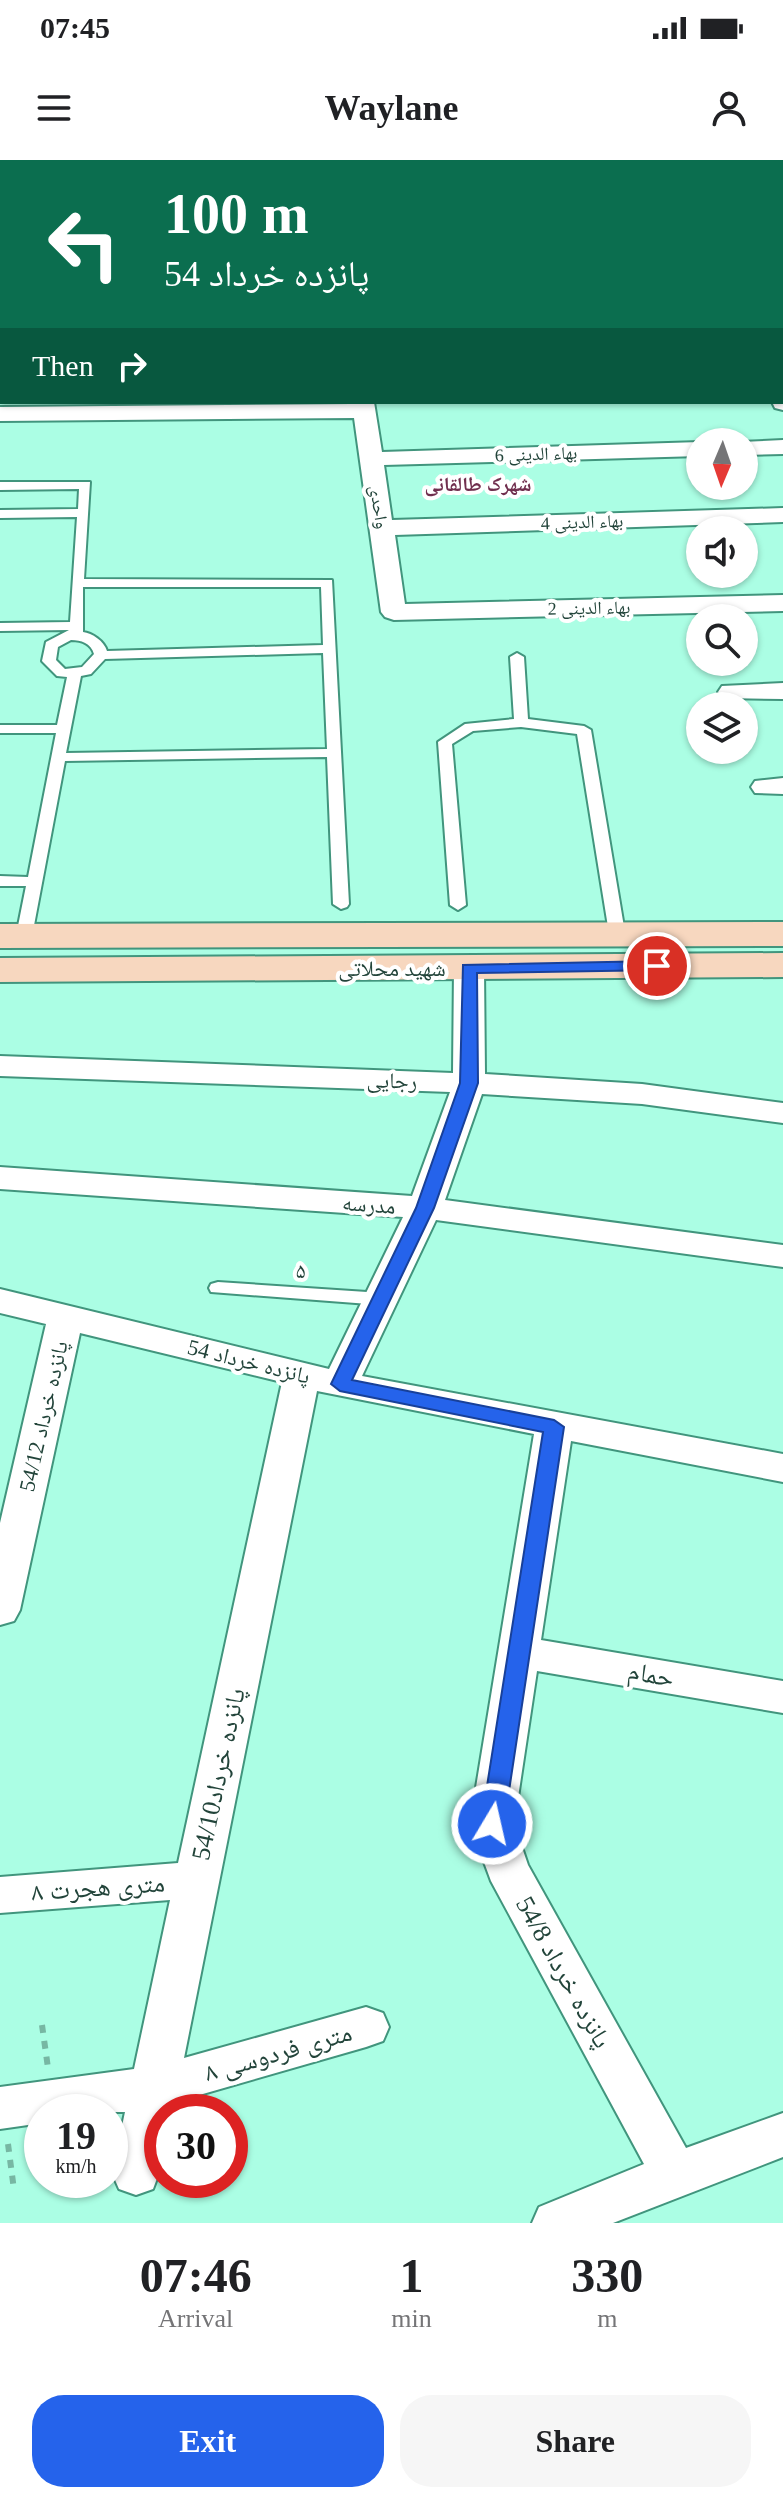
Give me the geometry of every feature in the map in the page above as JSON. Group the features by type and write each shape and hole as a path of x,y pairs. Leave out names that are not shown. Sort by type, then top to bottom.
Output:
{"main road":[{"name":"شهید محلاتی","path":"12,936 783,934"},
{"name":"شهید محلاتی","path":"0,970 783,965"}],"street":[{"path":"0,414 363,406"},
{"name":"واحدی","path":"363,406 394,612"},
{"path":"758,448 783,447"},
{"name":"بهاء الدینی 6","path":"371,459 686,449"},
{"name":"بهاء الدینی 4","path":"382,528 783,515"},
{"name":"بهاء الدینی 2","path":"394,612 783,603"},
{"path":"731,692 783,691"},
{"name":"پانزده خرداد54/10","path":"136,2173 196,1880 321,1380 382,1299 425,1208 469,1083 469,968"},
{"name":"رجایی","path":"0,1066 469,1083 642,1094 783,1113"},
{"name":"مدرسه","path":"0,1178 425,1208 783,1256"},
{"name":"پانزده خرداد 54","path":"0,1301 321,1380 554,1427 783,1468"},
{"name":"پانزده خرداد 54/12","path":"2,1592 15,1477 66,1315"},
{"name":"پانزده خرداد 54/8","path":"554,1427 492,1824 507,1868 675,2174"},
{"name":"حمام","path":"519,1652 783,1697"},
{"name":"۸ متری هجرت","path":"0,1895 196,1880"},
{"name":"۸ متری فردوسی","path":"2,2107 154,2087 366,2027"},
{"path":"557,2223 675,2174 780,2142"}],"lane":[{"path":"0,486 86,485 77,583 77,631"},
{"path":"0,514 84,513"},
{"path":"77,583 327,583 341,904"},
{"path":"0,627 77,631 93,641 101,655"},
{"path":"77,631 51,645 49,661 54,669 74,674 86,671 101,655 330,649"},
{"path":"517,657 521,723"},
{"path":"12,936 36,882 74,674"},
{"path":"458,905 445,742 470,727 521,723 584,730 617,933"},
{"path":"0,729 64,729"},
{"path":"59,757 334,753"},
{"path":"0,881 36,882"},
{"name":"۵","path":"218,1288 382,1299"}],"path":[{"path":"2,2107 14,2190"}],"district":[{"name":"شهرک طالقانی","path":"478,484"}],"route":[{"path":"492,1824 554,1427 340,1384 425,1208 469,1083 469,968 657,966"}]}
